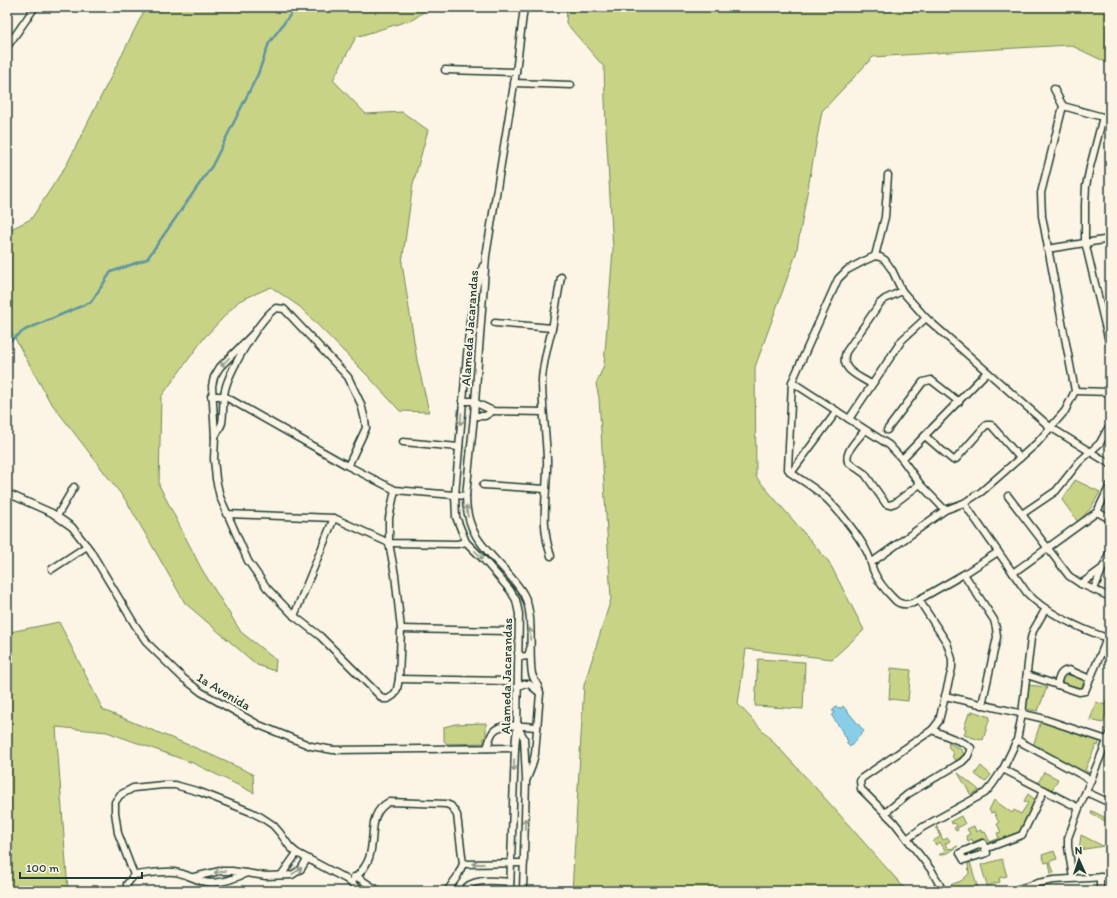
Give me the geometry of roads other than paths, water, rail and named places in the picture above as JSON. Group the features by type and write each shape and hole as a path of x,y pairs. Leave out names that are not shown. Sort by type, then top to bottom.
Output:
{"street":[{"path":"7,47 35,7"},
{"path":"486,256 516,72 524,7"},
{"path":"445,70 516,72"},
{"path":"514,83 571,84"},
{"path":"871,563 945,510 964,503 981,492 1037,443 1065,410 1075,391 1047,249 1042,216 1041,192 1063,106 1054,89"},
{"path":"1063,106 1110,119"},
{"path":"1103,117 1086,186 1085,242 1110,346"},
{"path":"876,256 885,217 888,175"},
{"path":"1047,249 1110,239"},
{"name":"Alameda Jacarandas","path":"486,256 477,284 470,320 455,495 456,517 466,542 510,590 516,600 519,614 517,726 510,891"},
{"name":"Alameda Jacarandas","path":"486,256 466,509 468,520 478,540 516,582 525,597 529,614 532,672 539,686 540,693 532,766 526,780 523,891"},
{"path":"998,552 919,600 906,605 899,603 894,600 873,571 868,554 858,537 834,507 822,494 791,473 788,469 787,463 792,382 838,279 847,270 876,256 885,260 892,270 902,291 926,318 1050,427 1110,464"},
{"path":"551,556 546,541 544,526 547,460 542,379 561,277"},
{"path":"871,384 847,368 844,364 846,352 880,304 885,299 902,291"},
{"path":"215,437 222,424 224,396 226,385 231,374 253,334 269,312 276,308 284,309 348,377 361,404 366,428 348,466"},
{"path":"849,419 871,384 902,340 926,318"},
{"path":"495,323 552,328"},
{"path":"253,334 220,367 214,377 212,386 211,396 215,437 214,459 216,479 226,514 248,560 266,588 294,616 320,636 383,699 388,699 394,695 399,679 401,629 395,575 389,542 389,518 395,490"},
{"path":"902,458 987,372"},
{"path":"887,430 925,380 931,380 959,402"},
{"path":"792,382 889,445 902,458 920,484 945,510"},
{"path":"1075,391 1110,392"},
{"path":"211,396 224,396 348,466 395,490 466,496"},
{"path":"462,401 475,402 493,411 543,412"},
{"path":"474,416 485,416 493,411"},
{"path":"791,473 837,411"},
{"path":"925,436 953,460 956,459 986,425 990,425 1020,458"},
{"path":"1022,514 1056,491 1079,462 1100,443 1107,430 1110,428"},
{"path":"865,430 848,452 847,459 848,462 870,479 886,504 895,504 920,484"},
{"path":"403,442 459,447"},
{"path":"483,485 545,488"},
{"path":"1013,574 1097,512 1110,485"},
{"path":"57,516 74,487"},
{"name":"1a Avenida","path":"7,494 42,508 57,516 72,527 87,546 148,644 183,678 201,692 259,725 311,746 333,750 515,748"},
{"path":"1008,496 1069,576 1081,584 1110,597"},
{"path":"964,503 1013,574 1027,593 1036,602 1045,610 1108,638 1086,690 1083,692 1027,675"},
{"path":"1097,512 1110,519"},
{"path":"226,514 334,518 389,542 457,544 466,542"},
{"path":"294,616 334,518"},
{"path":"52,569 87,546"},
{"path":"1094,590 1110,551"},
{"path":"1081,584 1104,567"},
{"path":"964,574 994,620 996,628 997,637 982,705"},
{"path":"919,600 950,651 952,659 952,668 939,721 932,730 862,778 860,781 861,789 894,822 932,871 943,891"},
{"path":"907,840 923,826 985,793 1003,769 1017,740 1022,714 1031,638 1033,631 1045,610"},
{"path":"401,629 508,631"},
{"path":"518,653 521,657 528,656 531,648"},
{"path":"1057,685 1060,675 1066,670 1090,680"},
{"path":"399,679 507,681"},
{"path":"518,687 523,684 529,684 540,693"},
{"path":"945,696 1041,718 1109,739 1079,808 1068,838 1073,878"},
{"path":"487,748 491,734 494,730 502,726 537,727"},
{"path":"517,726 524,738 526,780"},
{"path":"885,813 908,794 962,762 968,756 971,748 964,743 932,730"},
{"path":"1017,740 1091,780"},
{"path":"1003,769 1079,808"},
{"path":"134,875 118,833 115,802 120,795 132,788 175,785 200,792 251,812 273,825 280,832 290,847 297,853 349,881 361,891"},
{"path":"985,849 1022,835 1044,790"},
{"path":"1086,792 1110,803"},
{"path":"349,881 357,877 365,868 372,846 374,822 377,813 382,806 390,802 446,804 452,806 457,815 463,864 457,877 447,891"},
{"path":"282,874 297,853"},
{"path":"194,877 232,871 266,876 282,874 292,875 301,869 307,859"},
{"path":"463,864 524,863"},
{"path":"126,891 127,884 134,875 176,872 194,877 201,882 213,883 225,882 247,873"},
{"path":"1012,891 1038,883 1073,878 1100,877 1110,874"},
{"path":"357,877 378,891"},
{"path":"1100,877 1100,891"},
{"path":"463,891 466,886 473,883 492,881 510,882"}],"water":[{"path":"843,706 864,731 850,747 846,743 848,741 846,739 847,738 843,735 832,716 835,712 832,711 836,707 841,708"}],"waterway":[{"path":"7,343 25,330 91,302 111,272 147,259 212,166 258,74 269,43 296,7"}]}
